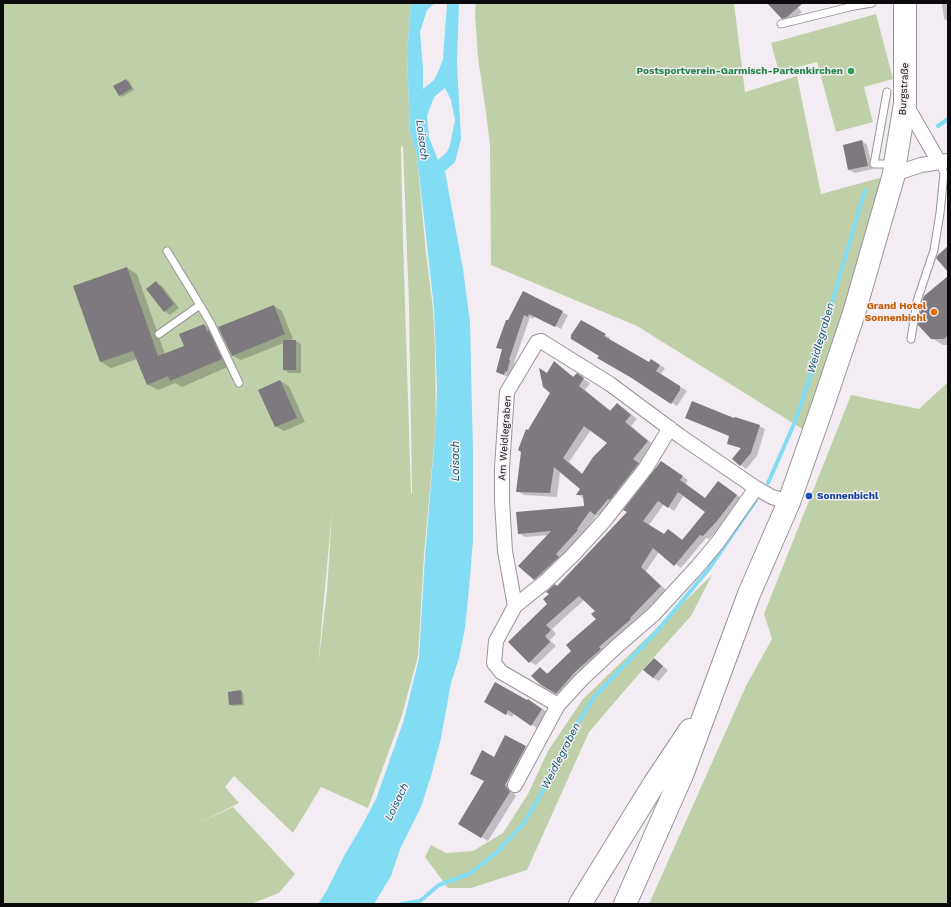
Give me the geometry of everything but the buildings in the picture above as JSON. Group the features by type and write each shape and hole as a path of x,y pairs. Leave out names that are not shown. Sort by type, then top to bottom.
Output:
{"main road":[{"name":"Burgstraße","path":"711,697 749,594 789,502 854,313 894,169 905,103 905,3"},
{"path":"580,904 654,784 711,697"},
{"path":"625,904 682,776 711,697"}],"street":[{"path":"894,169 921,166 944,161 905,103"},
{"name":"Am Weidlegraben","path":"515,606 505,551 502,502 502,468 507,392 537,342 541,341 598,376 680,436 756,488 772,497 789,502"},
{"path":"558,705 501,672 494,663 496,641 515,606 545,582 604,522 645,469 670,428"},
{"path":"515,785 558,705 591,671 654,614 698,566 718,542 756,488"}],"lane":[{"path":"781,24 872,3"},
{"path":"887,92 874,164 894,169"},
{"path":"911,339 917,301 934,250 940,213 944,161"},
{"path":"167,250 211,324 239,383"},
{"path":"159,334 200,305"}],"green space":[{"path":"3,3 411,3 407,53 410,132 417,156 426,253 433,308 436,423 424,555 418,657 401,718 368,808 321,787 293,833 234,776 225,787 239,803 197,824 233,807 295,874 279,893 251,904 3,904","holes":["401,146 403,147 409,305 412,493 406,494 411,493","332,511 327,591 318,666"]},
{"path":"476,3 734,3 745,92 797,76 821,194 894,174 804,430 637,326 491,265 490,145 478,58 475,13"},
{"path":"876,14 893,79 864,87 873,122 836,132 817,62 779,72 771,43"},
{"path":"948,382 948,904 649,904 746,686 772,639 764,614 851,395 919,409"},
{"path":"712,575 691,616 589,732 527,870 471,888 448,888 425,857 431,845 446,853 473,851 503,833 528,794 548,751 583,699"}],"water":[{"name":"Loisach","path":"411,3 435,3 427,10 420,32 423,89 434,80 443,59 447,3 459,3 457,63 461,139 455,162 445,171 463,269 470,322 473,452 473,540 465,628 459,658 451,683 441,738 431,776 421,807 400,849 391,876 374,904 318,904 376,799 404,720 419,658 425,556 436,423 437,387 434,308 417,156 410,132 407,53","holes":["445,88 451,100 455,120 450,145 447,152 438,160 429,137 427,116 434,97"]}],"waterway":[{"name":"Weidlegraben","path":"938,126 948,119"},
{"name":"Weidlegraben","path":"768,483 794,424 809,380 865,190"},
{"name":"Weidlegraben","path":"401,904 420,901 439,885 469,874 497,852 524,823 548,782 572,732 595,696 658,630 708,570 756,500"}],"place":[{"name":"Postsportverein-Garmisch-Partenkirchen","path":"851,71"},
{"name":"Grand Hotel Sonnenbichl","path":"934,312"},
{"name":"Sonnenbichl","path":"809,496"}]}
